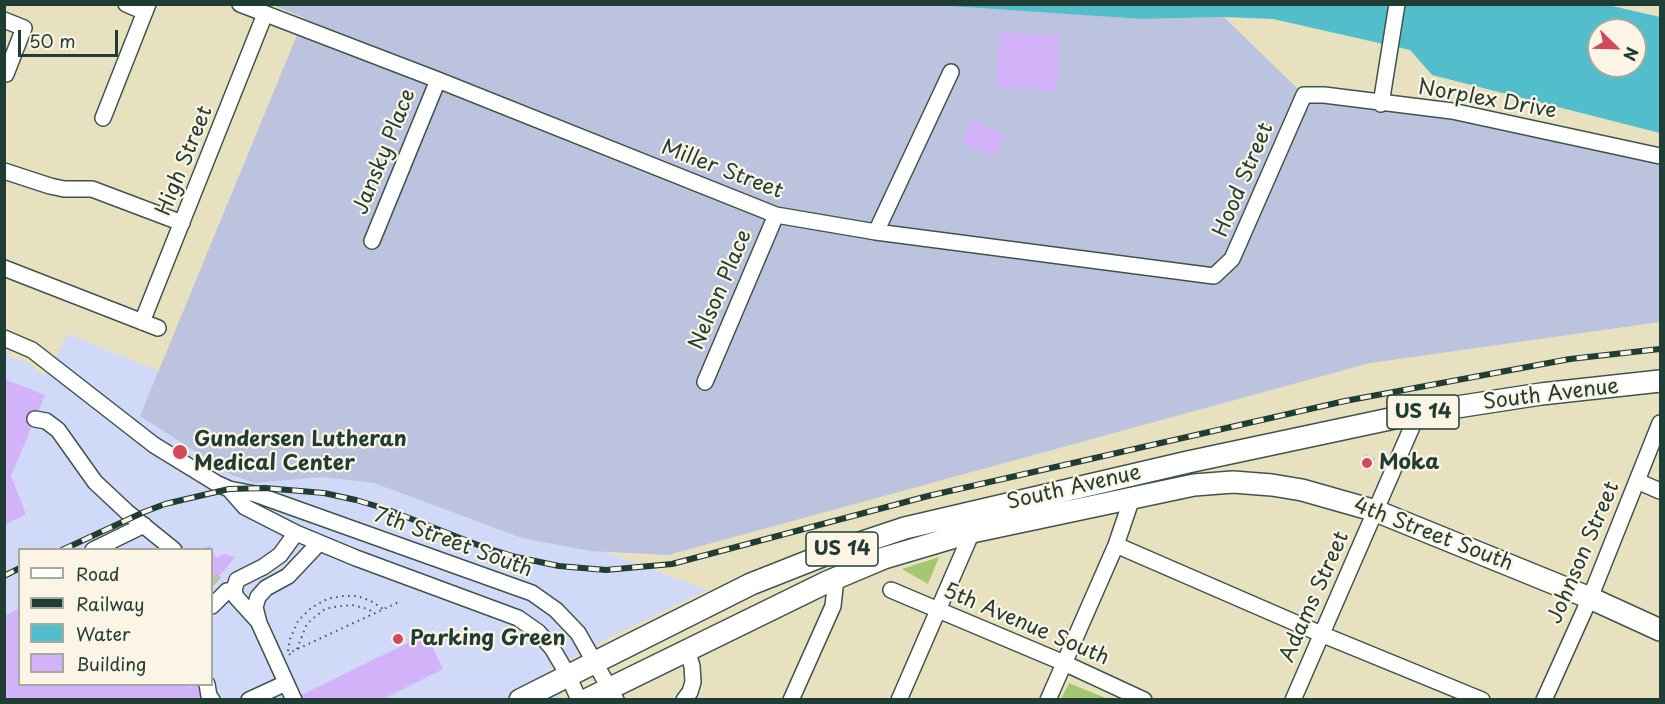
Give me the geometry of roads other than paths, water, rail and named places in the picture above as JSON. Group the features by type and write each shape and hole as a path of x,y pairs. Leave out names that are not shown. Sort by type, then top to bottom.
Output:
{"highway":[{"name":"South Avenue","path":"520,699 751,584 827,554 905,528 1188,462 1418,413 1541,394 1660,381"},
{"name":"4th Street South","path":"1194,485 1233,482 1272,485 1302,490 1376,510 1590,598 1660,630"},
{"name":"South Avenue","path":"585,699 613,693 687,650 836,578 884,558 972,532 1194,485"}],"street":[{"path":"103,118 147,8 126,4"},
{"name":"Miller Street","path":"240,4 438,80 776,215 876,231 1214,276"},
{"path":"1381,104 1397,4"},
{"name":"High Street","path":"142,322 265,15"},
{"path":"4,20 24,28 6,74 4,74"},
{"path":"876,231 951,72"},
{"name":"Jansky Place","path":"372,241 438,80"},
{"name":"Norplex Drive","path":"1304,95 1324,95 1381,104 1452,111 1660,156"},
{"name":"Hood Street","path":"1214,276 1232,259 1304,95"},
{"path":"4,171 64,189 92,189 182,223"},
{"name":"Nelson Place","path":"705,382 776,215"},
{"path":"4,268 158,328"},
{"name":"7th Street South","path":"4,338 32,350 154,445 229,489 245,507 319,543 518,618 538,632 552,648 579,699"},
{"name":"Adams Street","path":"1293,699 1418,413"},
{"path":"35,419 46,421 58,430 95,482 173,548"},
{"name":"Johnson Street","path":"1544,699 1590,598 1660,423"},
{"path":"1637,481 1660,491"},
{"name":"7th Street South","path":"229,489 255,494 532,593 556,610 578,633 613,693"},
{"path":"1048,699 1116,545 1132,498"},
{"path":"95,548 144,525"},
{"path":"899,699 972,532"},
{"path":"213,605 226,588 280,555 296,533"},
{"path":"294,699 259,622 255,607 258,597 266,588 288,576 319,543"},
{"path":"1116,545 1321,634 1482,699"},
{"path":"792,699 833,606 836,578"},
{"path":"226,588 259,622"},
{"name":"5th Avenue South","path":"891,590 1144,699"},
{"path":"684,699 690,692 693,682 692,666 687,650"},
{"path":"249,699 286,683"}],"water":[{"path":"937,5 1608,5 1660,17 1660,133 1432,75 1410,50 1273,19 1224,17 1142,19"}],"tunnel":[{"path":"213,580 216,583"}],"railway":[{"path":"66,548 165,504 229,489 265,488 324,493 356,500 386,509 483,547 559,566 606,570 672,564 928,496 1345,401 1570,359 1660,349"},
{"path":"4,576 18,569"}],"place":[{"name":"Gundersen Lutheran Medical Center","path":"180,452"},
{"name":"Moka","path":"1367,463"},
{"name":"Parking Green","path":"398,639"}]}
